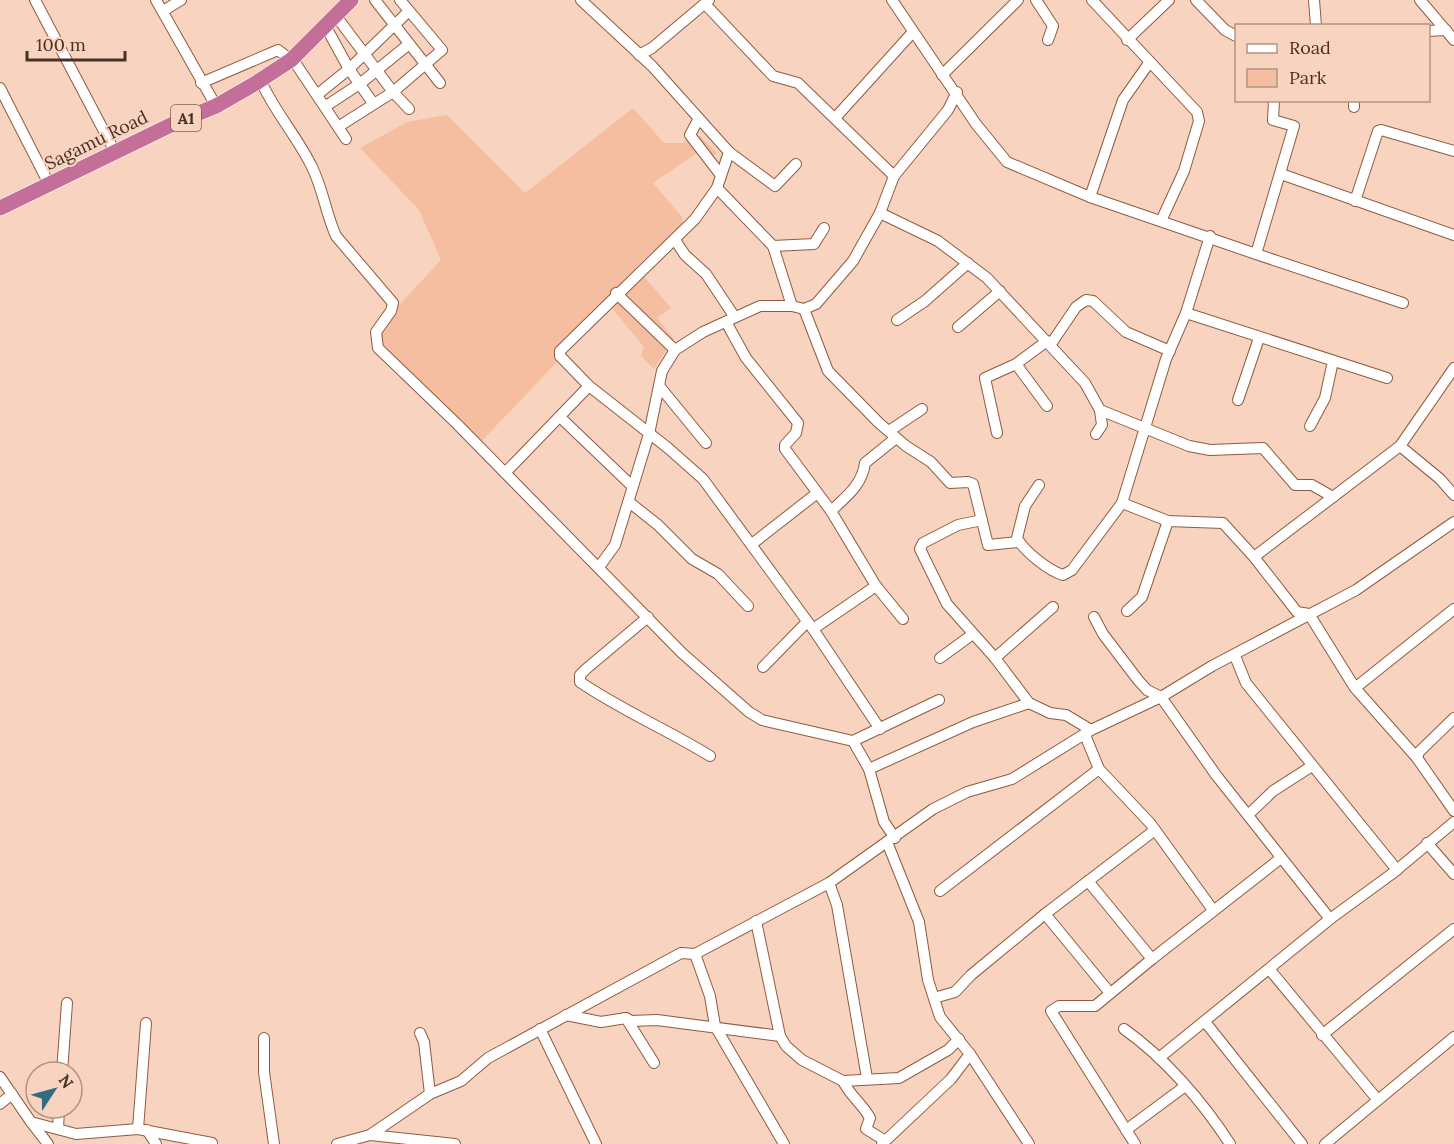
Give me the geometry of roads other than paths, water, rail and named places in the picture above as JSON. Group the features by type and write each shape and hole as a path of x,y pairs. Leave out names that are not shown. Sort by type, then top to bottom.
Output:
{"highway":[{"name":"Sagamu Road","path":"0,208 216,106 291,60 351,0"}],"street":[{"path":"35,0 115,152"},
{"path":"156,0 216,106"},
{"path":"163,11 181,0"},
{"path":"375,0 440,83"},
{"path":"338,127 393,92 442,50 400,0"},
{"path":"581,0 652,66 729,152 775,186 796,164"},
{"path":"942,75 1018,0"},
{"path":"1036,0 1053,26 1053,32 1048,40"},
{"path":"1092,0 1127,40 1197,112 1199,121 1184,171 1161,221"},
{"path":"1127,40 1169,0"},
{"path":"1196,0 1224,30 1235,36"},
{"path":"1314,0 1316,24"},
{"path":"1420,0 1454,40"},
{"path":"895,1 912,33 957,92 966,109 998,153 1007,162 1090,197 1403,303"},
{"path":"639,56 652,48 707,2 773,76 798,82 894,176"},
{"path":"318,94 349,69 409,11"},
{"path":"331,22 364,53 393,92 409,109"},
{"path":"331,22 349,69 373,103"},
{"path":"1430,31 1446,30"},
{"path":"836,117 912,33"},
{"path":"326,106 361,83 409,44"},
{"path":"201,83 276,50 291,60 318,94 346,139"},
{"path":"1090,197 1124,100 1149,63"},
{"path":"260,79 266,93 297,138 313,169 326,198 330,223 336,236 393,303 392,311 376,332 378,348 700,670 762,720 853,741 939,700"},
{"path":"0,88 50,184"},
{"path":"599,567 615,545 649,434 662,371 675,350 690,339 760,306 792,306 804,309 825,295 853,261 880,213 894,176 948,110 957,92"},
{"path":"1256,254 1294,126 1273,120 1274,102"},
{"path":"948,110 966,109"},
{"path":"698,120 690,135 720,174"},
{"path":"1355,201 1378,131 1387,130 1454,151"},
{"path":"729,152 717,188 675,240 616,293 560,351 560,356 589,386 703,479 810,625 880,729"},
{"path":"1281,174 1454,235"},
{"path":"717,188 773,246 792,306"},
{"path":"880,213 938,241 968,262 1000,291 1084,383 1100,410 1102,425 1096,434"},
{"path":"773,246 814,244 824,228"},
{"path":"804,309 828,371 893,434 931,462 950,483 973,484 990,546 1019,542 1056,573 1066,574 1122,503 1170,351 1186,313 1210,236"},
{"path":"675,240 685,255 706,274 730,319 746,358 798,423 796,433 785,445 785,449 816,494 831,511 876,586 903,619"},
{"path":"897,320 925,301 968,262"},
{"path":"958,327 1000,291"},
{"path":"616,293 675,350"},
{"path":"997,433 985,378 1016,364 1049,342 1076,307 1086,300 1093,301 1126,332 1170,351"},
{"path":"1186,313 1387,378"},
{"path":"1238,400 1258,338"},
{"path":"1310,426 1325,398 1333,361"},
{"path":"1016,364 1047,406"},
{"path":"1254,557 1401,446 1454,368"},
{"path":"505,473 589,386"},
{"path":"660,387 706,443"},
{"path":"831,511 856,488 863,477 865,463 922,409"},
{"path":"1100,410 1189,446 1210,450 1263,448 1295,485 1312,485 1333,497"},
{"path":"560,417 632,486"},
{"path":"1401,446 1440,479 1454,495"},
{"path":"1019,542 1019,528 1024,506 1039,485"},
{"path":"752,544 816,494"},
{"path":"629,502 658,525 692,559 718,574 748,606"},
{"path":"1122,503 1168,521 1223,523 1254,557 1297,612 1309,614 1355,688 1417,758 1454,811"},
{"path":"982,520 958,525 928,539 920,549 947,604 995,658 1029,703 1050,712 1066,715 1088,732 1099,769 1155,830 1213,910"},
{"path":"1127,611 1142,597 1168,521"},
{"path":"337,1144 356,1143 430,1094 461,1081 488,1059 540,1029 681,954 695,954 829,883 933,809 967,792 1012,779 1088,732 1161,697 1182,682 1356,590 1454,522"},
{"path":"763,667 810,625 876,586"},
{"path":"995,658 1053,607"},
{"path":"1355,688 1454,609"},
{"path":"648,617 586,669 580,675 580,682 606,700 669,730 710,756"},
{"path":"1094,617 1103,634 1147,690 1161,697 1216,776 1330,919"},
{"path":"940,658 973,634"},
{"path":"1235,656 1246,683 1397,870"},
{"path":"869,769 973,722 1029,703"},
{"path":"1417,758 1419,752 1454,718"},
{"path":"853,741 869,769 884,822 919,922 928,980 940,1017 970,1054 1029,1144"},
{"path":"1248,815 1274,791 1312,766"},
{"path":"940,891 1099,769"},
{"path":"1159,1058 1206,1023 1330,919 1397,870 1454,822"},
{"path":"934,998 955,992 971,975 1045,914 1155,830"},
{"path":"1427,843 1454,874"},
{"path":"1135,1144 1051,1011 1059,1006 1095,1006 1281,858"},
{"path":"1088,881 1152,959"},
{"path":"829,883 837,905 867,1078"},
{"path":"1045,914 1110,993"},
{"path":"756,921 780,1036 786,1046 802,1060 843,1080 899,1078 948,1050 959,1039"},
{"path":"1322,1035 1454,929"},
{"path":"695,954 710,996 715,1026 784,1144"},
{"path":"1270,970 1377,1099"},
{"path":"63,1060 67,1003"},
{"path":"566,1015 601,1022 626,1018 715,1026 780,1036"},
{"path":"626,1018 654,1063"},
{"path":"146,1023 142,1129 156,1144"},
{"path":"1206,1023 1302,1144"},
{"path":"540,1029 564,1082 579,1105 593,1142"},
{"path":"1124,1029 1159,1058 1206,1108 1230,1144"},
{"path":"420,1033 424,1042 430,1094"},
{"path":"1325,1144 1454,1037"},
{"path":"264,1038 264,1072 274,1144"},
{"path":"843,1080 850,1095 859,1100 870,1118 866,1129 883,1142 951,1079 970,1054"},
{"path":"0,1077 48,1144"},
{"path":"1126,1130 1184,1087"},
{"path":"0,1104 12,1094"},
{"path":"58,1120 58,1129"},
{"path":"31,1122 75,1134 142,1129 212,1143"},
{"path":"370,1135 452,1144"}]}
